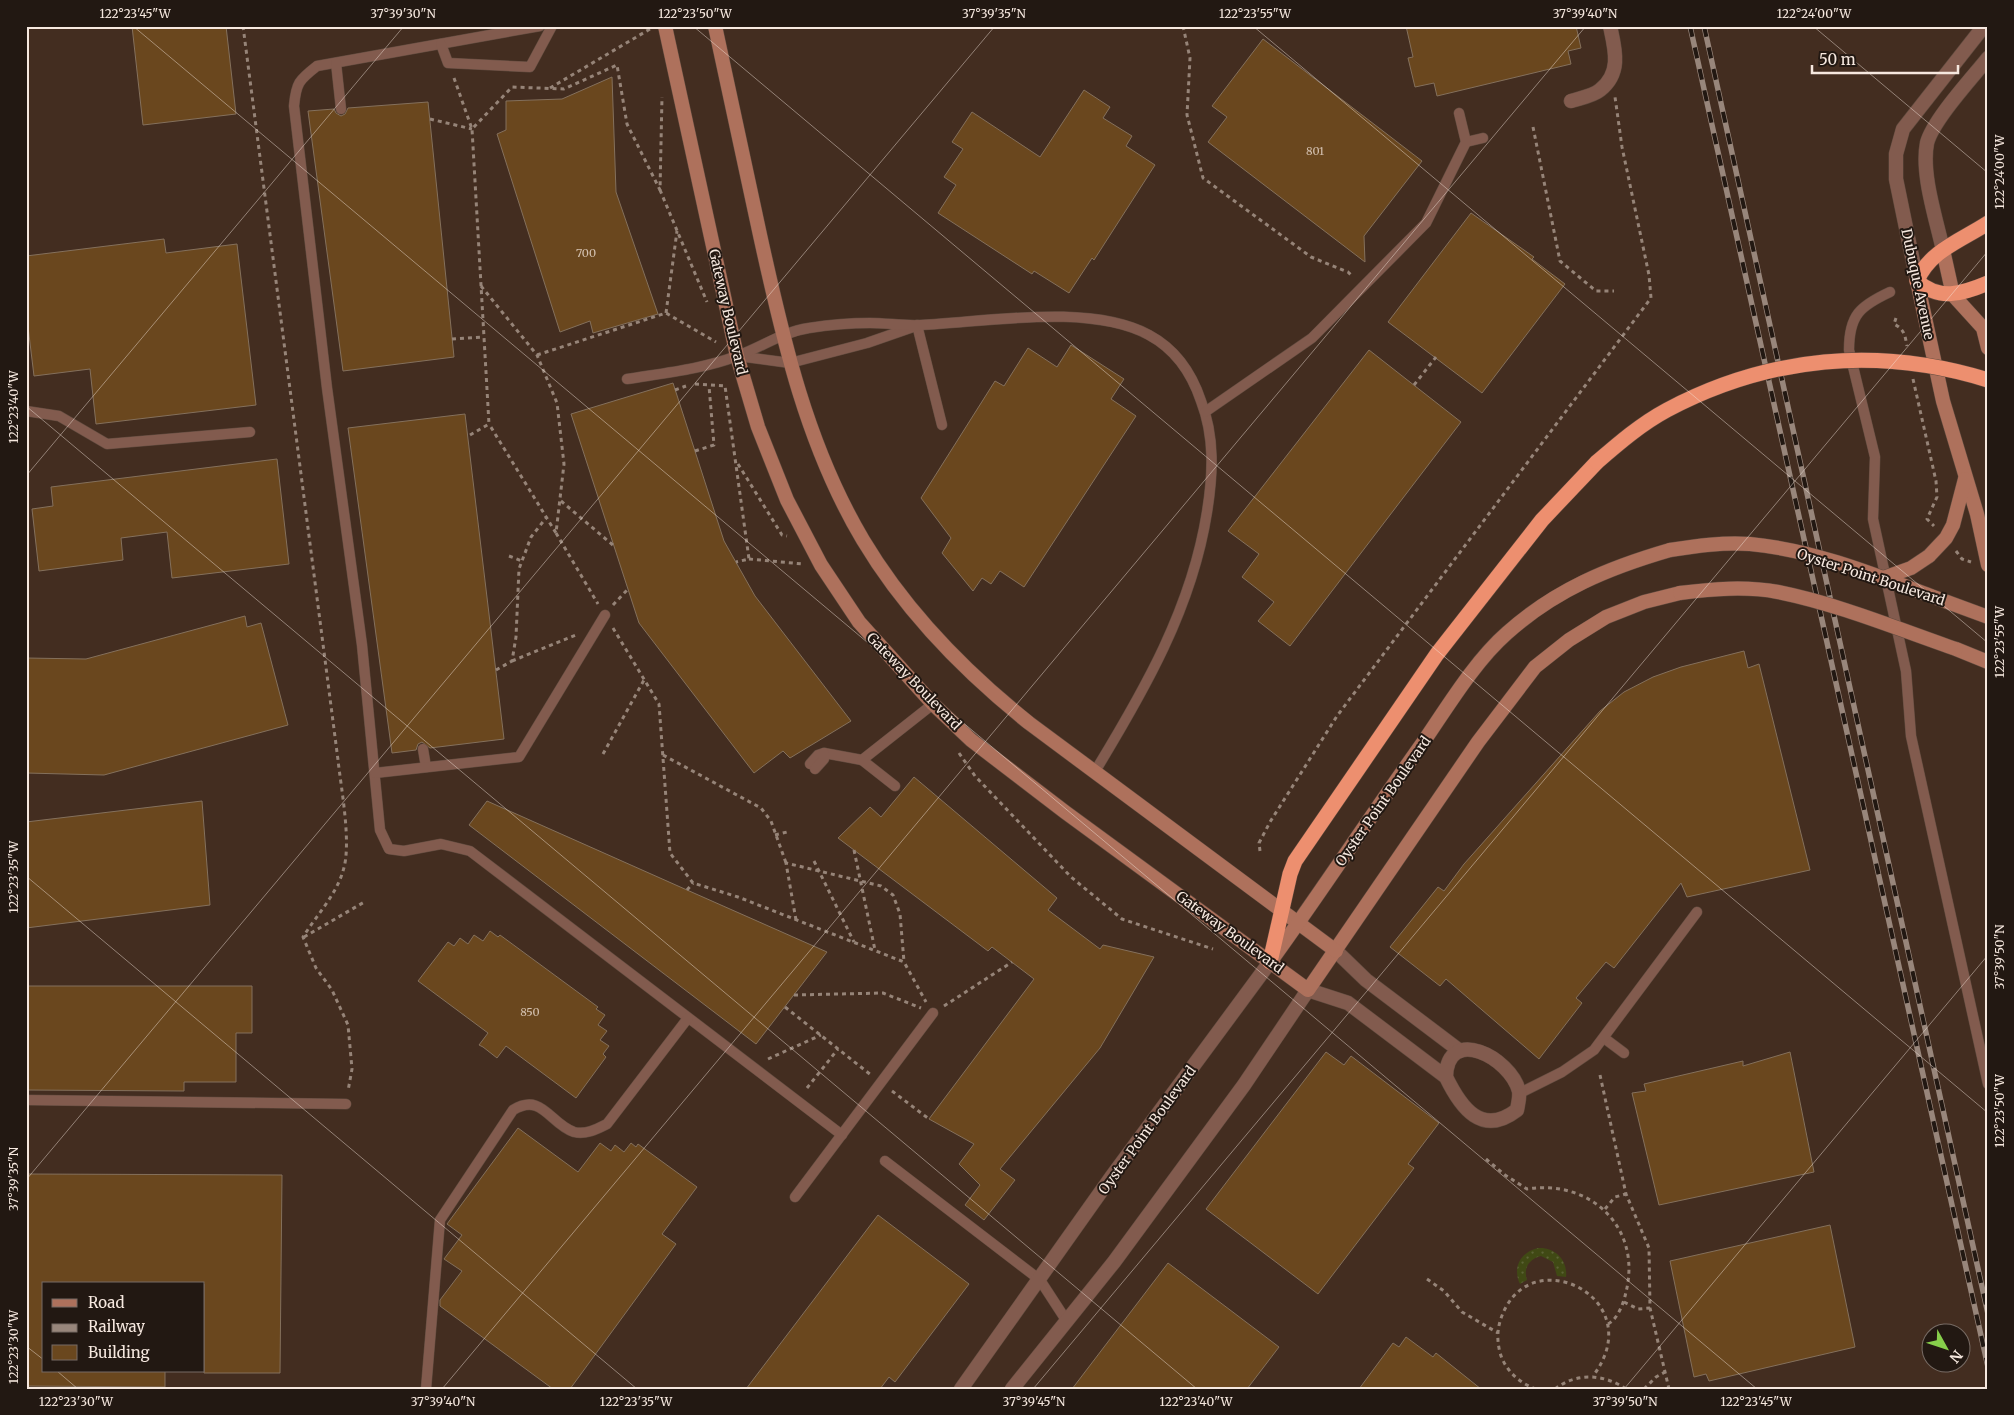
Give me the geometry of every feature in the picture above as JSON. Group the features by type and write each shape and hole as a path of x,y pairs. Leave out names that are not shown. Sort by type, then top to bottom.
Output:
{"highway":[{"path":"1988,223 1943,250 1927,263 1917,281 1933,292 1953,295 1988,283"},
{"path":"1270,962 1283,912 1290,874 1295,861 1397,709 1515,554 1569,490 1597,462 1630,434 1666,411 1703,393 1741,378 1778,369 1853,359 1892,360 1931,366 1988,380"}],"main road":[{"name":"Gateway Boulevard","path":"665,26 737,356 758,427 784,491 821,565 859,622 933,704 971,740 1308,990"},
{"path":"715,26 783,335 808,422 832,480 863,540 898,593 938,642 981,684 1094,773 1336,951"},
{"path":"1943,250 1953,295 1983,328 1988,348"},
{"name":"Dubuque Avenue","path":"1917,281 1943,401 1977,514 1984,565"},
{"path":"1883,578 1911,568 1929,556 1946,538 1953,524 1965,478"},
{"name":"Oyster Point Boulevard","path":"1270,962 1441,716 1506,634 1544,604 1586,579 1627,562 1670,550 1712,544 1749,544 1783,549 1883,578 1988,617"},
{"path":"1308,990 1478,742 1536,668 1569,640 1606,617 1644,602 1680,593 1715,589 1777,592 1807,599 1956,648 1988,662"}],"street":[{"path":"1571,101 1599,91 1611,79 1617,63 1610,26"},
{"name":"Dubuque Avenue","path":"1917,281 1896,179 1896,154 1903,129 1984,26"},
{"path":"1943,250 1927,175 1928,141 1935,125 1988,58"},
{"path":"1336,951 1366,980 1460,1051"},
{"name":"Oyster Point Boulevard","path":"961,1389 1112,1176 1270,962"},
{"path":"1012,1389 1114,1262 1244,1085 1308,990 1348,1003 1446,1077 1454,1094 1465,1108 1476,1117 1490,1123 1505,1119 1517,1110 1520,1093 1513,1076 1501,1063 1484,1053 1470,1050 1460,1051 1450,1059 1446,1077"}],"lane":[{"path":"540,26 317,66 300,79 295,90 294,106 327,388 362,645 380,830 389,849 404,851 441,844 470,851 842,1135"},
{"path":"441,44 448,63 530,67 552,26"},
{"path":"336,63 340,108"},
{"path":"1206,412 1312,338 1426,223 1466,142 1459,113"},
{"path":"1466,142 1483,138"},
{"path":"1890,292 1866,302 1854,318 1849,333 1849,350 1875,457 1873,519 1906,671 1911,736 1988,1084"},
{"path":"627,379 690,368 737,356 783,335 807,328 869,323 917,325 1033,318 1085,318 1119,323 1149,335 1174,354 1194,381 1206,412 1211,445 1212,481 1202,543 1187,594 1165,647 1140,697 1094,773"},
{"path":"737,356 790,363 867,343 917,325"},
{"path":"917,325 942,424"},
{"path":"26,411 59,416 107,444 250,432"},
{"path":"375,773 519,757 604,615"},
{"path":"862,760 933,704"},
{"path":"423,749 426,767"},
{"path":"812,766 818,755 824,753 862,760 895,786"},
{"path":"1520,1093 1562,1072 1594,1050 1697,912"},
{"path":"795,1198 933,1014"},
{"path":"426,1389 440,1220 508,1117 514,1110 528,1103 538,1106 574,1132 592,1132 608,1124 688,1018"},
{"path":"1604,1038 1624,1053"},
{"path":"26,1100 346,1104"},
{"path":"886,1161 1040,1280 1066,1320"}],"path":[{"path":"243,26 338,760 346,848 344,870 333,894 303,937"},
{"path":"1183,26 1190,58 1187,115 1203,178 1310,257 1348,272 1362,287"},
{"path":"549,88 650,29"},
{"path":"448,63 472,129 489,424 659,704 670,853 693,883 904,962"},
{"path":"472,129 512,87 564,89 617,65 627,124 660,190 710,310"},
{"path":"1260,851 1259,843 1270,822 1337,716 1651,298 1649,275 1611,79"},
{"path":"660,190 662,94"},
{"path":"430,119 472,129"},
{"path":"1533,127 1560,260 1596,291 1614,291"},
{"path":"666,312 677,231"},
{"path":"480,285 537,354 557,403 564,464 556,533"},
{"path":"537,354 666,312 716,342"},
{"path":"1896,318 1894,324 1902,328 1905,334 1908,352"},
{"path":"452,339 483,337"},
{"path":"1414,385 1436,358"},
{"path":"1912,378 1936,481 1937,497 1927,519 1946,538 1962,559 1984,565"},
{"path":"675,390 693,384 725,386 749,559"},
{"path":"695,451 714,445 709,386"},
{"path":"470,435 489,424"},
{"path":"736,462 782,535 792,538"},
{"path":"560,500 614,546"},
{"path":"512,661 516,637 519,568 531,537 546,518"},
{"path":"509,556 522,560"},
{"path":"736,562 749,559 806,564"},
{"path":"604,615 628,589"},
{"path":"496,670 512,661 598,625"},
{"path":"603,754 644,679"},
{"path":"955,748 975,776 1071,876 1122,920 1213,949"},
{"path":"663,755 761,808 771,821 786,864 796,920"},
{"path":"775,835 787,832"},
{"path":"854,850 875,951"},
{"path":"814,861 854,943"},
{"path":"786,864 881,886 893,895 900,914 904,962 933,1014"},
{"path":"687,890 693,883"},
{"path":"303,937 366,901"},
{"path":"303,937 316,968 332,990 348,1025 352,1069 346,1104"},
{"path":"933,1014 1012,962"},
{"path":"794,995 883,993 933,1014"},
{"path":"785,1007 929,1119"},
{"path":"768,1059 821,1035"},
{"path":"807,1088 838,1049"},
{"path":"1600,1074 1626,1194 1649,1248 1650,1308 1668,1389"},
{"path":"1486,1158 1527,1189 1542,1186 1565,1188 1583,1195 1605,1209 1620,1230 1629,1256 1630,1278 1624,1302 1612,1322 1608,1324"},
{"path":"1605,1209 1615,1198 1626,1194"},
{"path":"1427,1279 1444,1291 1462,1312 1498,1332"},
{"path":"1536,1389 1516,1378 1505,1365 1499,1349 1498,1332 1501,1317 1509,1303 1520,1292 1534,1284 1550,1280 1566,1282 1580,1287 1593,1296 1602,1310 1608,1324 1609,1338 1607,1352 1593,1376"},
{"path":"1624,1302 1638,1309 1650,1308"},
{"path":"1644,1389 1656,1377 1665,1372"},
{"path":"1554,1389 1563,1382 1593,1376 1605,1378 1626,1389"}],"green space":[{"path":"1538,1248 1555,1252 1563,1260 1566,1277 1557,1276 1553,1262 1541,1256 1530,1262 1526,1272 1527,1280 1520,1284 1517,1272 1520,1261 1527,1253"}],"building":[{"path":"132,26 226,26 236,114 143,125"},
{"path":"1406,26 1576,26 1581,48 1568,51 1571,64 1437,96 1434,83 1415,87 1408,58 1413,57"},
{"path":"1263,39 1422,161 1364,236 1365,262 1208,142 1227,117 1212,106"},
{"path":"612,77 616,192 658,314 593,333 590,321 560,332 497,134 506,130 506,101 562,99"},
{"path":"1084,90 1110,107 1103,118 1132,136 1126,146 1155,165 1094,260 1092,258 1069,293 1034,271 1032,274 938,213 956,185 944,177 963,149 952,142 972,112 1040,157"},
{"path":"428,102 454,357 343,371 308,111 334,109 341,116 345,114 348,108"},
{"path":"1471,213 1534,257 1532,259 1565,284 1482,393 1388,322"},
{"path":"164,239 166,253 237,244 256,405 96,424 90,369 34,376 26,310 26,256"},
{"path":"1071,345 1124,379 1111,399 1136,416 1024,587 1000,571 991,584 982,578 973,591 942,553 951,538 921,498 995,381 1004,386 1028,348 1057,367"},
{"path":"1369,350 1461,422 1290,646 1258,621 1274,602 1242,577 1259,554 1228,531"},
{"path":"673,383 724,541 755,596 851,721 790,758 783,751 754,773 639,623 571,414"},
{"path":"465,414 504,739 430,748 422,742 418,744 416,750 392,753 348,428"},
{"path":"277,459 289,564 172,578 167,532 121,538 123,560 39,571 32,509 53,506 51,487"},
{"path":"245,616 247,627 261,623 288,725 104,775 26,773 26,658 86,659"},
{"path":"1744,651 1748,668 1759,664 1810,870 1687,897 1681,883 1614,968 1606,962 1576,998 1582,1003 1539,1059 1446,979 1440,986 1390,947 1438,887 1444,891 1464,864 1600,711 1624,692 1653,677 1681,667"},
{"path":"914,777 1057,898 1048,910 1100,949 1103,945 1154,957 1100,1048 1000,1169 1015,1180 984,1220 965,1205 980,1185 959,1164 974,1144 929,1119 1034,979 992,947 988,951 838,838 870,807 881,817"},
{"path":"202,801 210,905 26,928 26,822"},
{"path":"487,801 827,952 756,1044 469,825"},
{"path":"490,931 498,937 500,935 598,1007 596,1009 605,1015 598,1025 607,1031 600,1040 609,1046 603,1054 606,1057 576,1098 506,1046 497,1058 479,1045 488,1033 418,981 448,942 454,946 460,938 468,944 474,935 483,941"},
{"path":"26,986 252,986 252,1033 236,1033 236,1082 184,1082 184,1091 26,1090"},
{"path":"1326,1052 1344,1065 1351,1056 1439,1123 1408,1164 1414,1168 1318,1294 1206,1209"},
{"path":"1790,1052 1814,1172 1659,1205 1632,1093 1646,1091 1644,1084 1743,1061 1743,1066"},
{"path":"518,1128 578,1172 600,1143 611,1151 615,1145 624,1152 631,1143 636,1147 638,1144 697,1187 662,1234 676,1244 570,1389 553,1389 440,1306 440,1300 462,1271 444,1259 462,1235 447,1224"},
{"path":"26,1174 282,1175 280,1373 204,1373 205,1282 42,1282 42,1372 165,1372 165,1387 26,1386"},
{"path":"878,1215 969,1284 895,1382 889,1377 880,1389 746,1389"},
{"path":"1830,1225 1855,1347 1709,1381 1706,1374 1694,1377 1670,1261"},
{"path":"1168,1263 1279,1347 1247,1389 1072,1389"},
{"path":"1406,1337 1433,1357 1436,1353 1481,1389 1359,1389 1393,1343 1399,1347"}],"railway":[{"path":"1690,26 1988,1367"},
{"path":"1704,26 1988,1314"}]}
